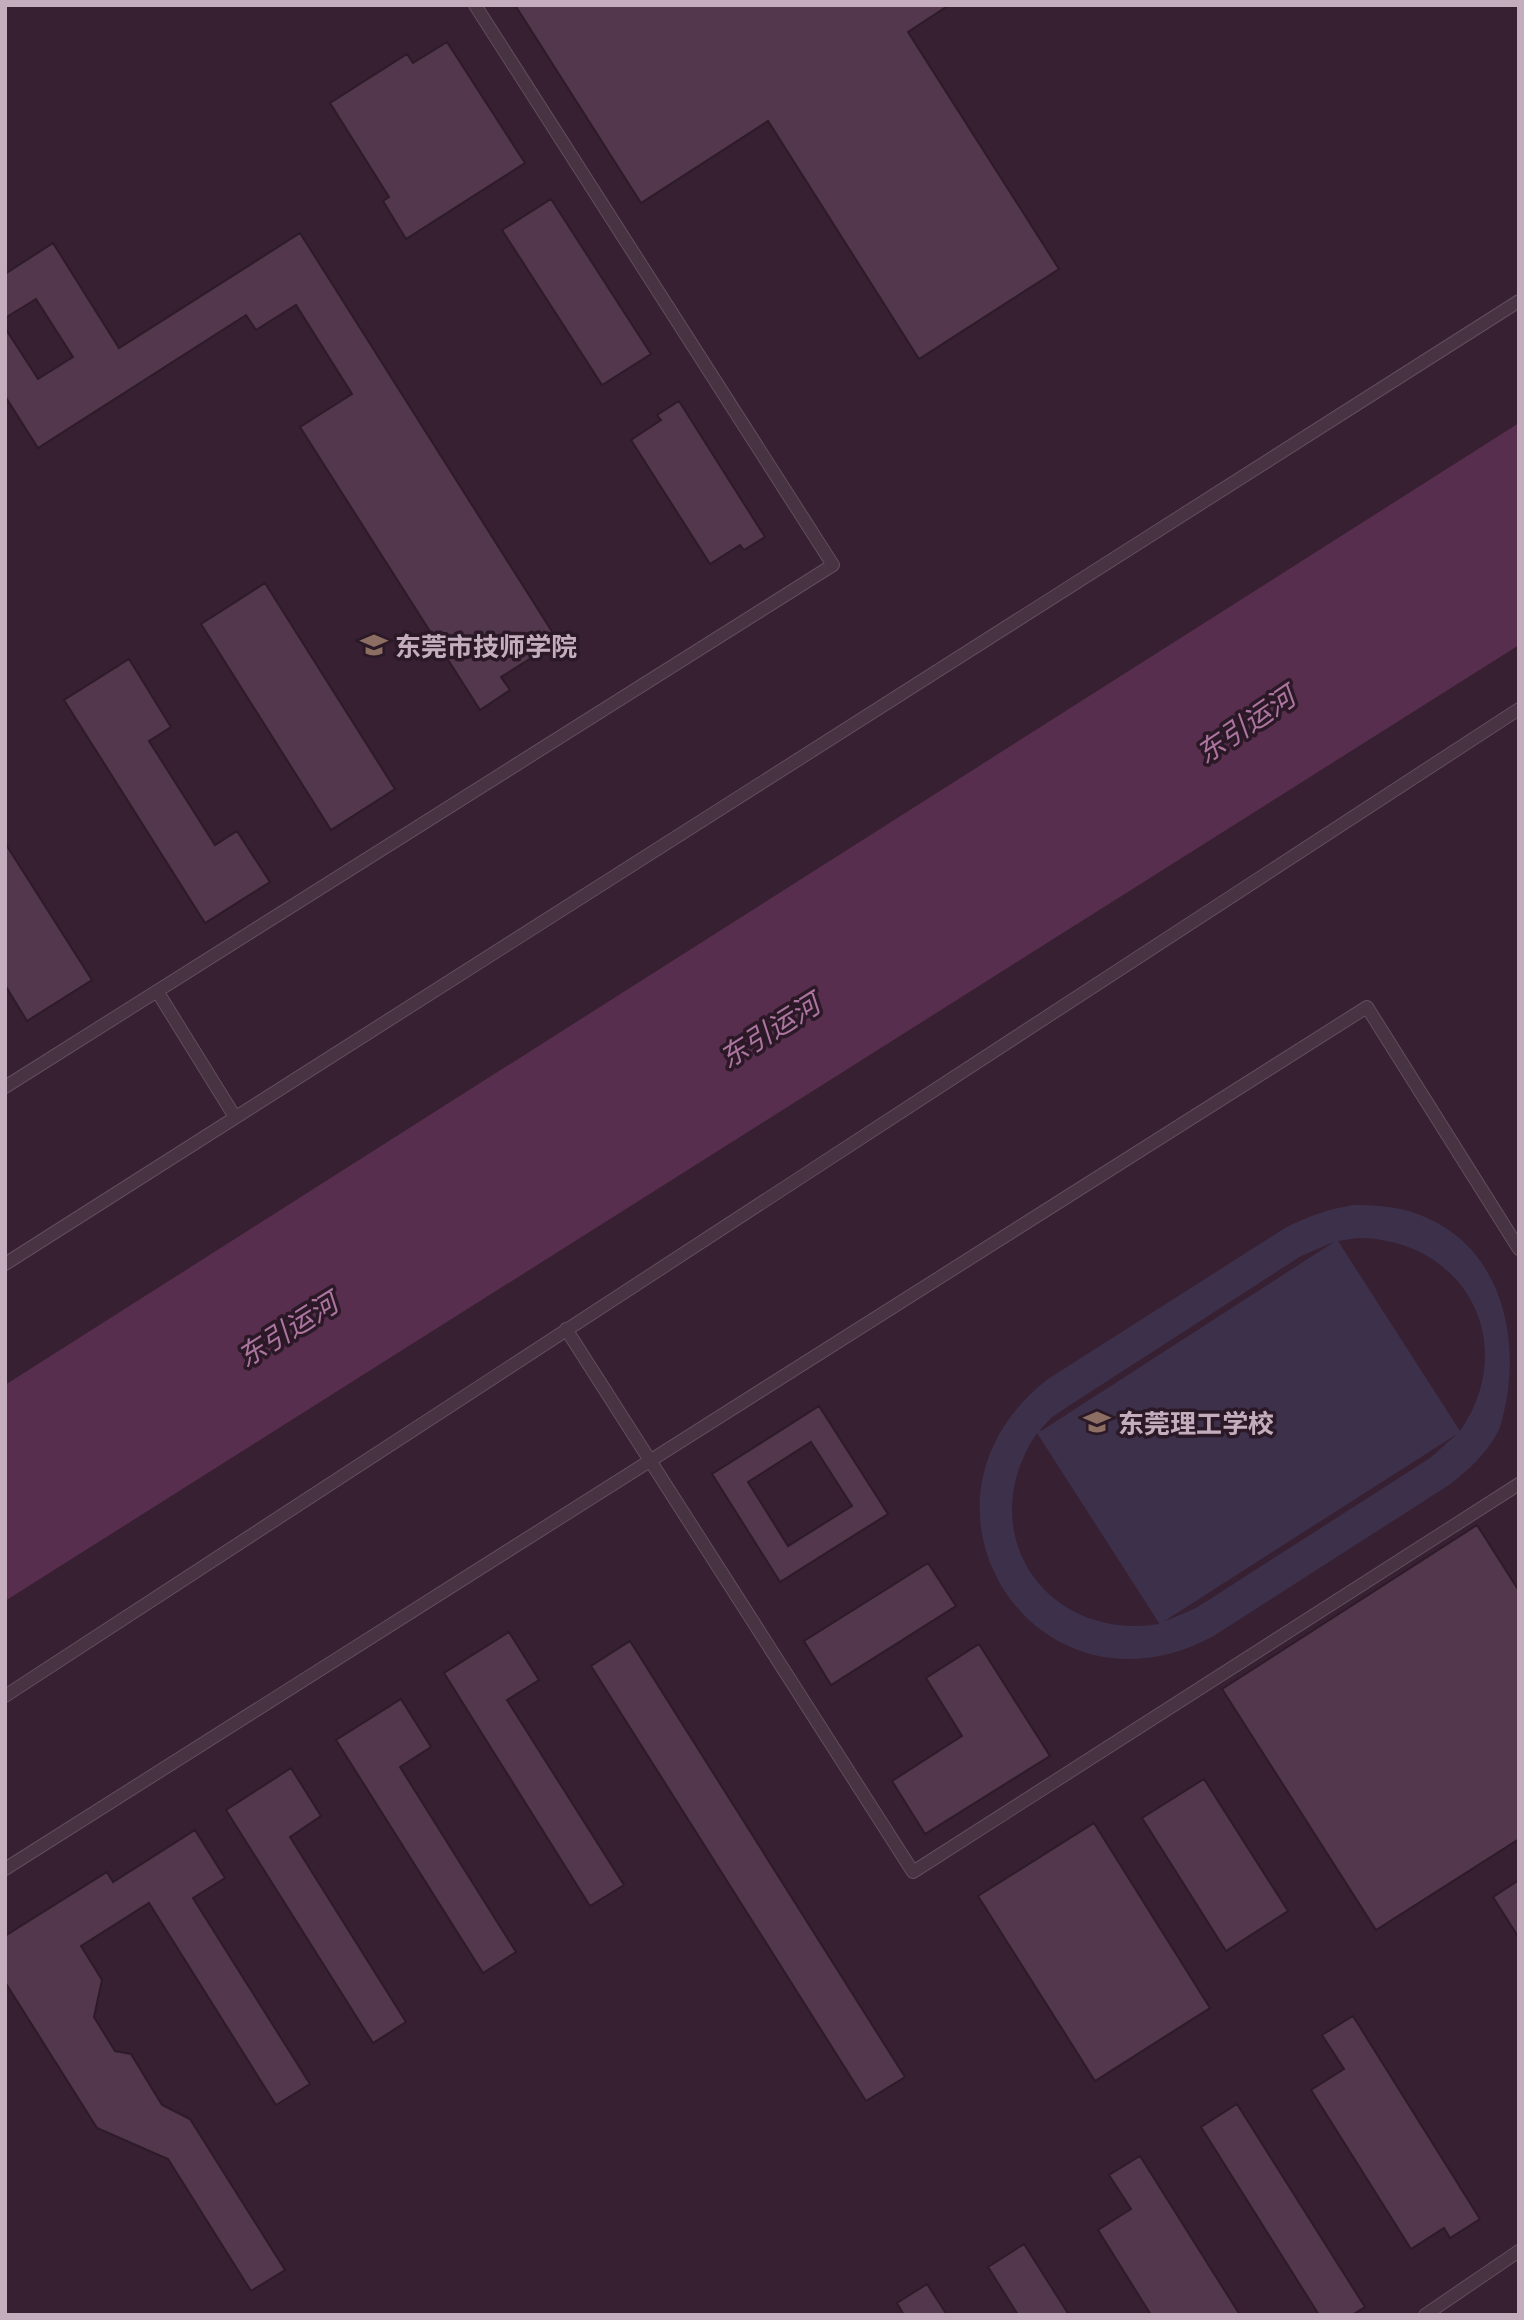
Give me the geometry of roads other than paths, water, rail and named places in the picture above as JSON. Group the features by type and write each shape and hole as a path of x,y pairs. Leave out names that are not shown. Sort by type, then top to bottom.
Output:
{"lane":[{"path":"5,1087 833,565 475,5"},
{"path":"5,1264 1519,300"},
{"path":"5,1696 1519,709"},
{"path":"157,991 236,1117"},
{"path":"5,1869 1367,1007 1519,1249"},
{"path":"566,1329 913,1872 1519,1484"},
{"path":"1425,2315 1519,2251"}],"water":[{"name":"东引运河","path":"1519,423 1519,645 5,1601 5,1385"}],"place":[{"name":"东莞市技师学院","path":"374,645"},
{"name":"东莞理工学校","path":"1097,1422"}]}
